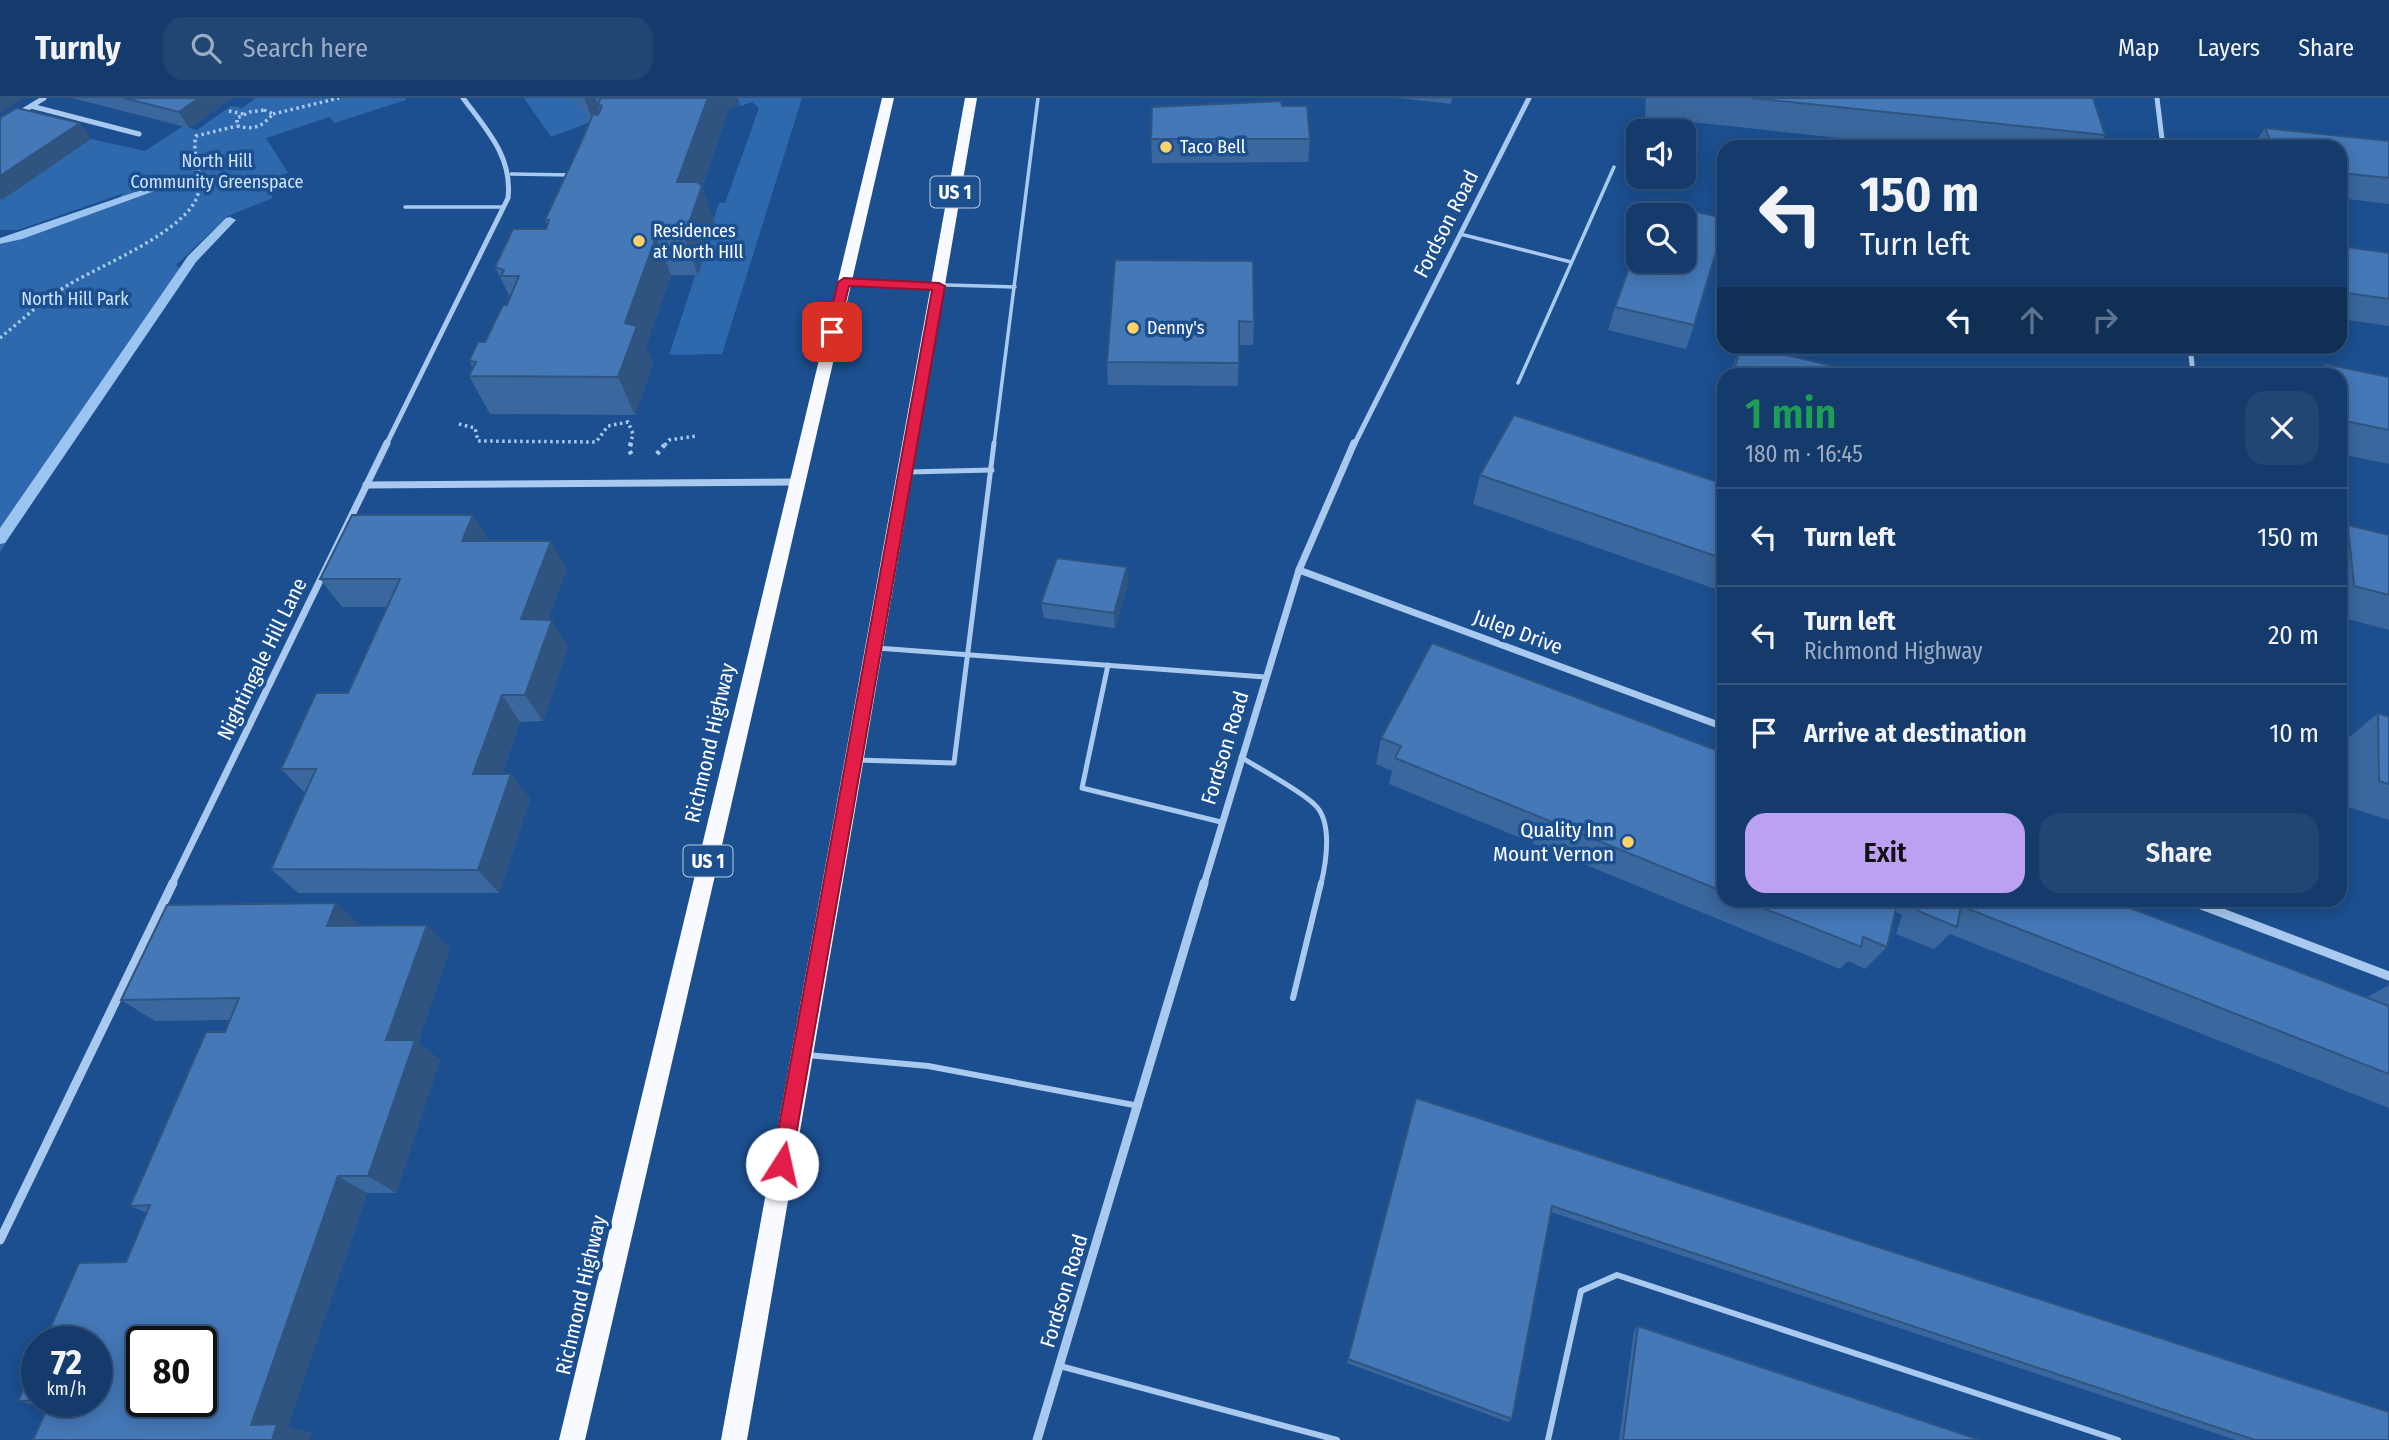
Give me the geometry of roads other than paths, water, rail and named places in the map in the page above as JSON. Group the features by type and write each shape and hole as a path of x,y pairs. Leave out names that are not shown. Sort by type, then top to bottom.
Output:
{"highway":[{"name":"Richmond Highway","path":"572,1440 888,98"},
{"name":"US 1","path":"734,1440 971,98"}],"street":[{"path":"10,119 44,98"},
{"path":"463,98 508,162 511,174"},
{"name":"Fordson Road","path":"1037,1440 1299,570 1341,470 1529,98"},
{"path":"2157,98 2162,140"},
{"path":"31,106 139,134"},
{"name":"Nightingale Hill Lane","path":"0,1240 366,485 504,207 511,186 511,174"},
{"path":"366,485 796,482"},
{"name":"Julep Drive","path":"1299,570 1717,724"},
{"path":"2207,907 2389,976"}],"lane":[{"path":"854,759 954,763 1038,98"},
{"path":"1518,383 1614,167"},
{"path":"511,174 572,175"},
{"path":"405,207 504,207"},
{"path":"1460,234 1571,262"},
{"path":"844,282 1015,287"},
{"path":"906,472 992,470"},
{"path":"874,648 1265,677"},
{"path":"1108,665 1082,788 1221,822"},
{"path":"1241,757 1317,806 1324,826 1328,854 1293,998"},
{"path":"801,1054 928,1066 1139,1106"},
{"path":"1548,1440 1581,1291 1617,1275 2118,1440"},
{"path":"1060,1366 1337,1440"}],"waterway":[{"path":"0,241 154,189"},
{"path":"0,539 192,259 230,220"}],"place":[{"name":"Taco Bell","path":"1166,147"},
{"name":"Residences at North HIll","path":"639,241"},
{"name":"Denny's","path":"1133,328"},
{"name":"Quality Inn Mount Vernon","path":"1628,842"}],"park label":[{"name":"North Hill Community Greenspace","path":"217,171"},
{"name":"North Hill Park","path":"75,299"}]}
